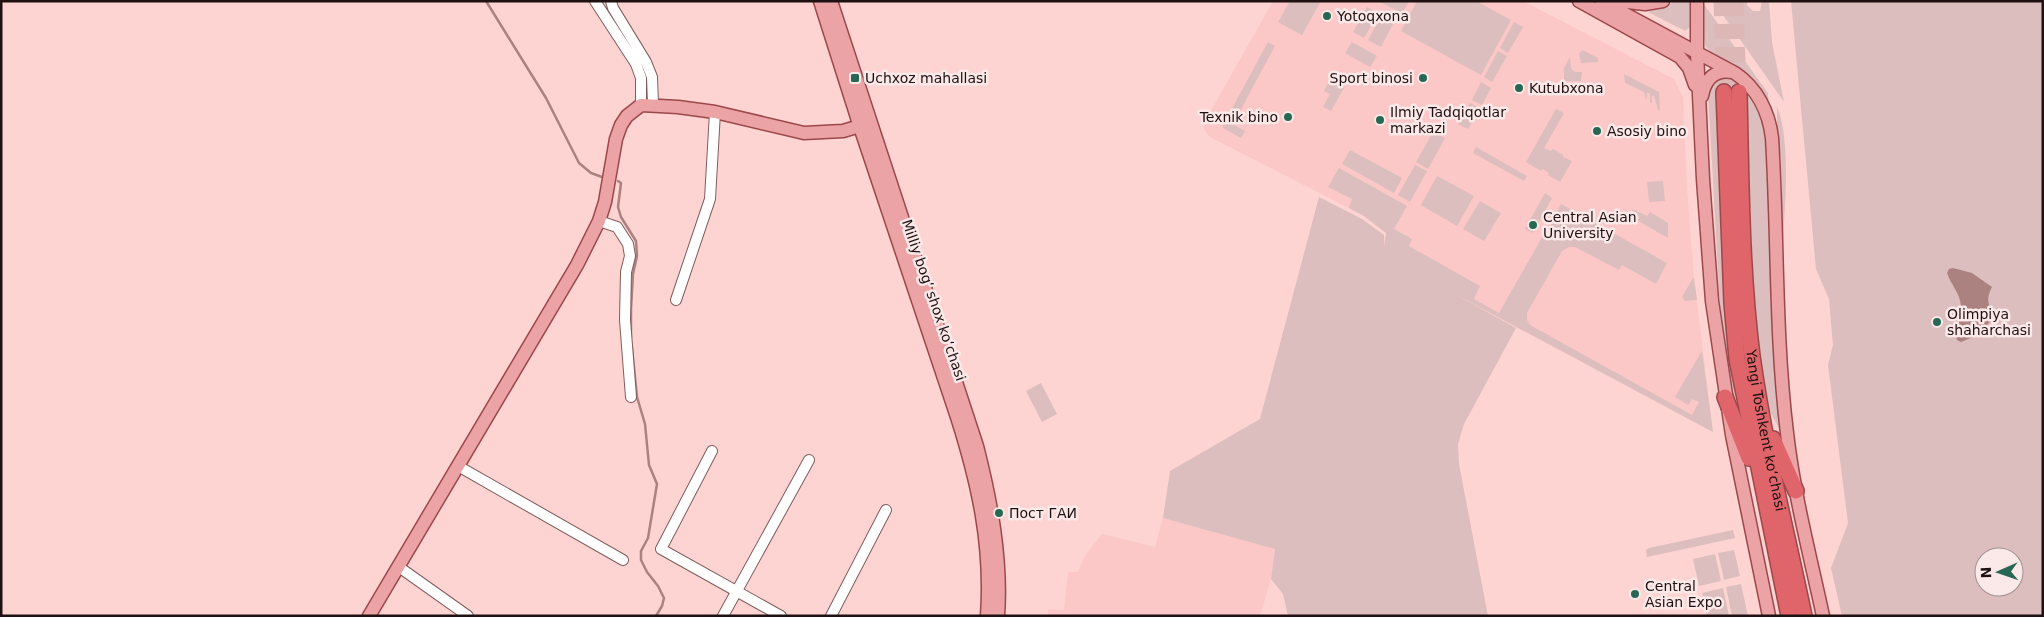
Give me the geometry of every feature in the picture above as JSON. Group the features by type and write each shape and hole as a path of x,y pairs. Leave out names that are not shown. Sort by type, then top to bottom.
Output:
{"highway":[{"name":"Yangi Toshkent ko‘chasi","path":"1754,412 1744,244 1731,92 1732,303 1737,359 1754,412 1804,616"},
{"path":"1725,397 1764,496"},
{"path":"1754,412 1796,491"},
{"path":"1754,412 1764,496"},
{"name":"Yangi Toshkent ko‘chasi","path":"1764,496 1789,616"}],"main road":[{"name":"Milliy bog‘ shox ko‘chasi","path":"820,1 944,343 982,466 994,530 998,616"},
{"name":"Milliy bog‘ shox ko‘chasi","path":"831,1 865,125 972,465 986,538 987,616"},
{"path":"1579,1 1683,59 1692,74 1700,108"},
{"path":"1601,1 1732,72 1748,84 1758,96 1767,116 1771,132 1782,383 1787,435 1796,491 1823,616"},
{"path":"1618,1 1645,4 1663,1"},
{"path":"1697,1 1697,52 1708,250 1714,320 1725,397 1769,616"},
{"path":"1700,108 1708,79 1719,72 1732,72"},
{"path":"369,616 577,265 599,221 605,202 616,139 626,116 647,105 715,112 804,133 843,131 865,125"}],"street":[{"path":"595,1 636,64 647,105"},
{"path":"611,1 613,8 646,62 652,78 647,105"},
{"path":"676,300 710,199 715,112"},
{"path":"599,221 617,227 628,244 630,256 626,272 625,320 631,398"},
{"path":"712,451 661,549 780,616"},
{"path":"723,616 810,460"},
{"path":"458,466 623,560"},
{"path":"831,616 886,510"},
{"path":"399,567 468,616"}],"shaded area":[{"name":"Central Asian University","path":"1273,1 1523,1 1674,79 1683,97 1687,188 1694,278 1713,432 1382,256 1386,233 1364,216 1210,137 1204,130 1204,123"},
{"path":"1290,1 1321,1 1302,35 1278,22"},
{"path":"1379,1 1409,1 1402,14"},
{"path":"1417,1 1476,1 1511,20 1481,75 1401,31"},
{"path":"1674,1 1691,1 1690,27 1685,31 1648,12 1665,7"},
{"path":"1713,1 1747,1 1747,5 1753,11 1760,11 1762,1 1769,1 1772,42 1784,102"},
{"name":"Olimpiya shaharchasi","path":"1791,1 2043,1 2043,616 1842,616 1831,568 1848,523 1828,365 1833,345 1829,299 1816,269"},
{"path":"1703,3 1768,93 1769,108 1706,47"},
{"path":"1367,7 1378,13 1364,38 1353,32"},
{"path":"1382,15 1394,22 1381,47 1368,40"},
{"path":"1514,22 1523,27 1508,53 1500,48"},
{"path":"1268,42 1275,46 1233,124 1245,131 1241,138 1223,128 1223,125"},
{"path":"1352,42 1377,56 1370,67 1345,53"},
{"path":"1582,50 1598,58 1598,62 1581,63 1579,54"},
{"path":"1498,51 1507,56 1492,82 1484,77"},
{"path":"1570,57 1571,69 1575,72 1582,72 1581,81 1564,81 1564,68"},
{"path":"1624,74 1659,92 1660,110 1658,110 1654,96 1652,96 1652,103 1650,103 1650,93 1647,93 1646,100 1644,92 1625,83"},
{"path":"1727,75 1745,86 1763,118 1766,137 1781,432 1767,406 1755,320 1745,91 1717,93 1724,298 1736,404 1731,396 1720,307 1708,92 1711,82"},
{"path":"1331,78 1345,86 1331,111 1323,107 1330,94 1324,91"},
{"path":"1481,82 1491,88 1482,105 1472,100"},
{"path":"1470,103 1480,109 1468,129 1458,124"},
{"path":"1777,106 1782,122 1786,159 1782,257 1779,220 1782,210 1781,157 1777,145"},
{"path":"1556,109 1564,113 1544,148 1551,151 1553,149 1572,161 1560,182 1548,175 1549,173 1543,169 1541,171 1526,162"},
{"path":"1433,132 1445,138 1428,169 1416,162"},
{"path":"1476,147 1527,176 1524,181 1473,153"},
{"path":"1350,150 1402,178 1394,193 1342,164"},
{"path":"1415,165 1427,171 1410,202 1398,195"},
{"path":"1339,168 1407,206 1394,229 1412,239 1409,246 1480,286 1474,299 1499,313 1561,204 1667,263 1656,284 1622,265 1619,270 1575,247 1569,247 1562,251 1527,313 1527,320 1530,325 1692,415 1699,402 1692,399 1688,405 1675,397 1702,351 1713,432 1442,287 1516,328 1464,424 1458,444 1459,464 1488,616 1288,616 1283,594 1271,579 1275,549 1163,518 1170,471 1260,419 1319,197 1362,219 1384,235 1384,248 1386,233 1364,216 1349,208 1352,199 1328,187"},
{"path":"1437,176 1474,196 1457,226 1421,205"},
{"path":"1663,181 1665,201 1649,202 1647,182"},
{"path":"1545,193 1552,198 1533,233 1525,229"},
{"path":"1480,201 1501,213 1484,241 1463,229"},
{"path":"1617,209 1638,219 1640,217 1633,213 1632,209 1647,216 1650,212 1668,223 1668,238"},
{"path":"1953,268 1972,273 1992,287 1988,302 1996,315 1978,335 1961,342 1956,337 1961,310 1960,301 1947,273 1949,269"},
{"path":"1693,278 1697,300 1685,301 1682,297"},
{"path":"1041,383 1057,414 1042,422 1026,391"},
{"path":"1163,518 1275,549 1271,579 1260,616 1048,616 1048,609 1064,610 1068,572 1078,572 1084,557 1102,534 1155,547"},
{"path":"1733,530 1735,538 1647,557 1646,550 1649,548"},
{"path":"1734,550 1740,576 1724,580 1718,553"},
{"path":"1715,554 1721,581 1699,586 1693,559"},
{"path":"1741,584 1748,616 1732,616 1726,587"},
{"path":"1723,588 1729,616 1707,616 1702,593"}],"waterway":[{"path":"486,1 546,98 579,163 591,173 602,177"},
{"path":"618,181 621,183 618,207 621,217 636,241 637,256 633,274 631,337"},
{"path":"632,348 637,397 645,424 649,465 657,484 648,538 641,551 641,560 664,598 656,616"}],"tunnel":[{"path":"1721,1 1724,92"},
{"path":"1736,1 1739,92"}],"place":[{"name":"Yotoqxona","path":"1327,16"},
{"name":"Uchxoz mahallasi","path":"855,78"},
{"name":"Sport binosi","path":"1423,78"},
{"name":"Kutubxona","path":"1519,88"},
{"name":"Texnik bino","path":"1288,117"},
{"name":"Ilmiy Tadqiqotlar markazi","path":"1380,120"},
{"name":"Asosiy bino","path":"1597,131"},
{"name":"Central Asian University","path":"1533,225"},
{"name":"Olimpiya shaharchasi","path":"1937,322"},
{"name":"Пост ГАИ","path":"999,513"},
{"name":"Central Asian Expo","path":"1635,594"}]}
